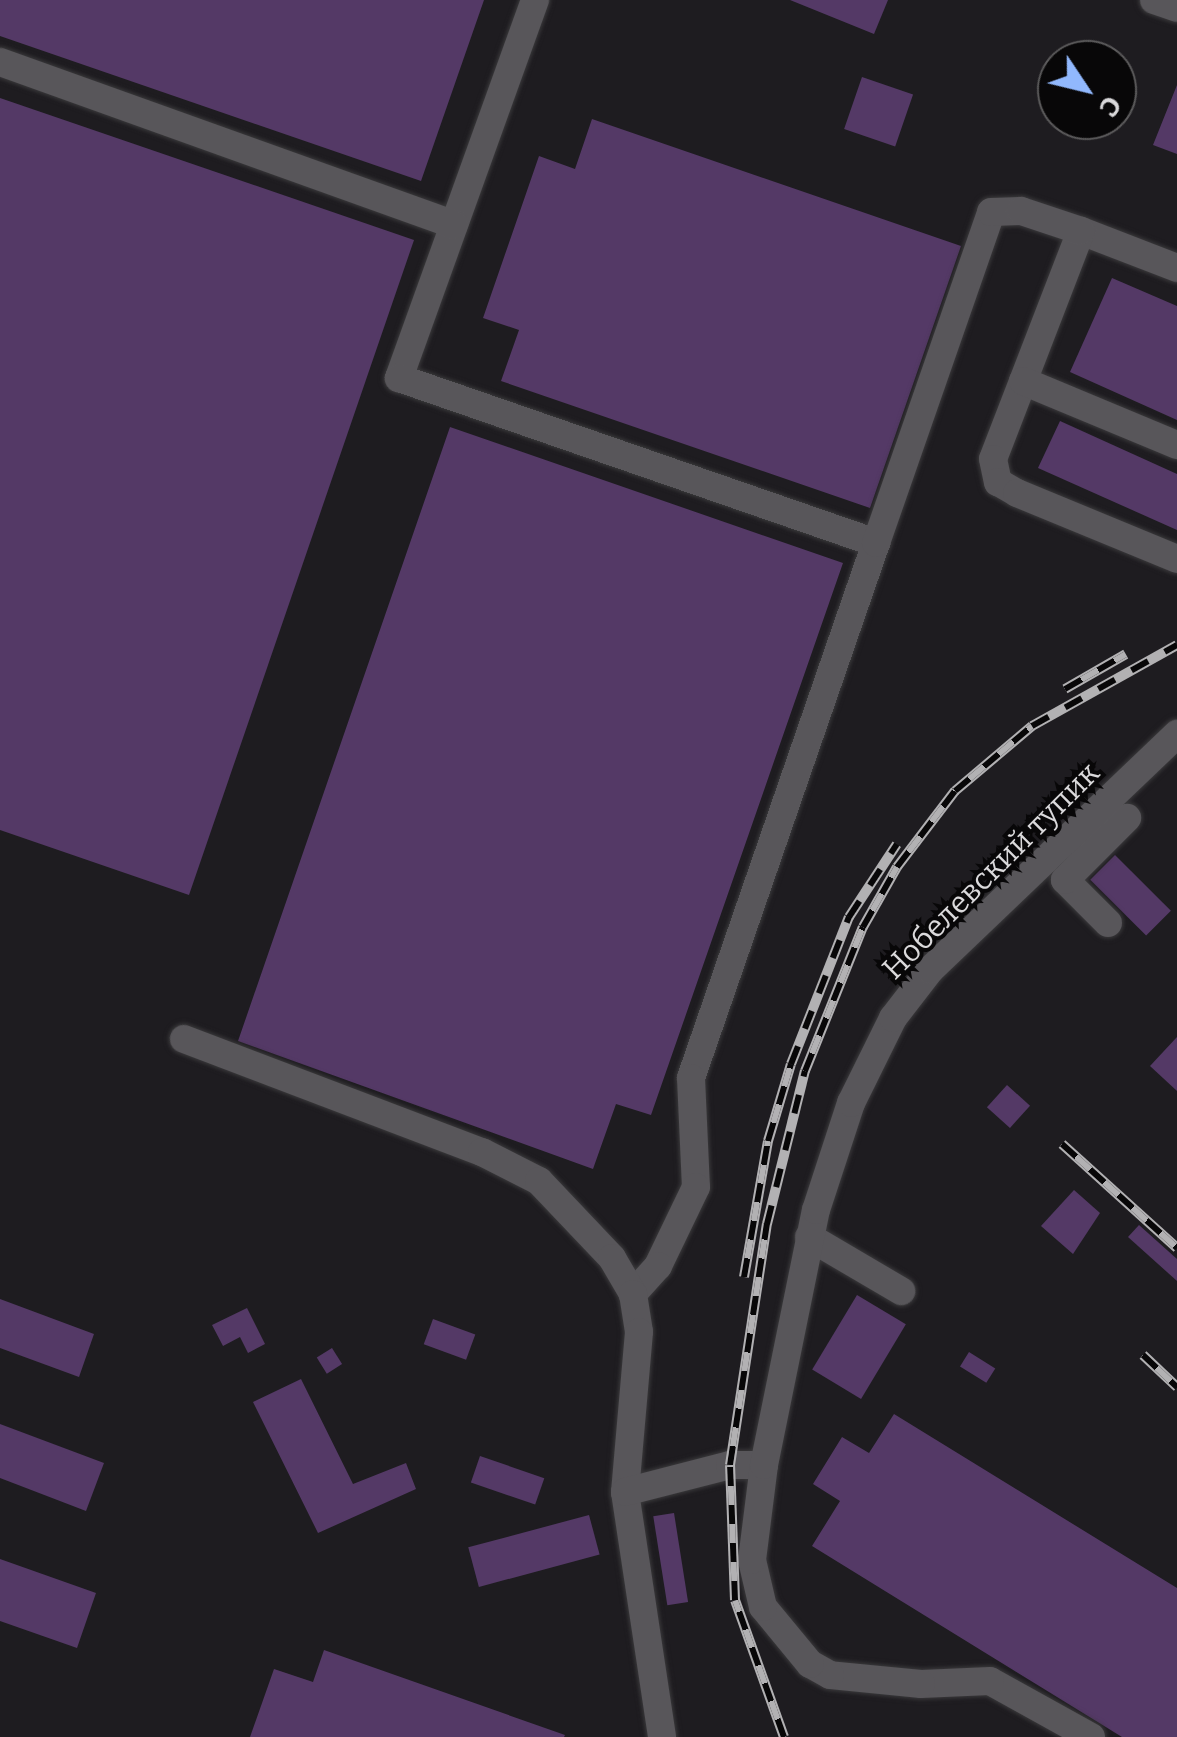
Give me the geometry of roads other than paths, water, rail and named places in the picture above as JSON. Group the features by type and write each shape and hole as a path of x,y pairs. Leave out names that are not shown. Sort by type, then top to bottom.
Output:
{"street":[{"path":"535,0 399,378 876,543"},
{"path":"1154,0 1177,8"},
{"path":"0,62 454,225"},
{"path":"634,1294 658,1266 696,1187 691,1078 991,212 1021,210 1177,268"},
{"path":"1081,231 993,460 998,482 1177,559"},
{"path":"1023,381 1169,449"},
{"name":"Нобелевский тупик","path":"1092,1737 990,1681 921,1684 830,1675 810,1664 754,1586 764,1465 809,1238 851,1103 893,1018 930,970 1127,818 1177,734"},
{"path":"1108,924 1065,880 1127,818"},
{"path":"184,1040 482,1152 539,1181 576,1216 634,1294 638,1332 625,1492 662,1737"},
{"path":"809,1238 900,1292"},
{"path":"625,1492 730,1465 764,1465"}],"railway":[{"path":"784,1737 735,1600 730,1465 767,1224 805,1071 863,927 897,867 955,791 1032,726 1177,645"},
{"path":"1065,689 1126,654"},
{"path":"744,1277 768,1141 791,1064 849,917 897,844"},
{"path":"1062,1144 1177,1248"},
{"path":"1143,1355 1177,1387"}]}
